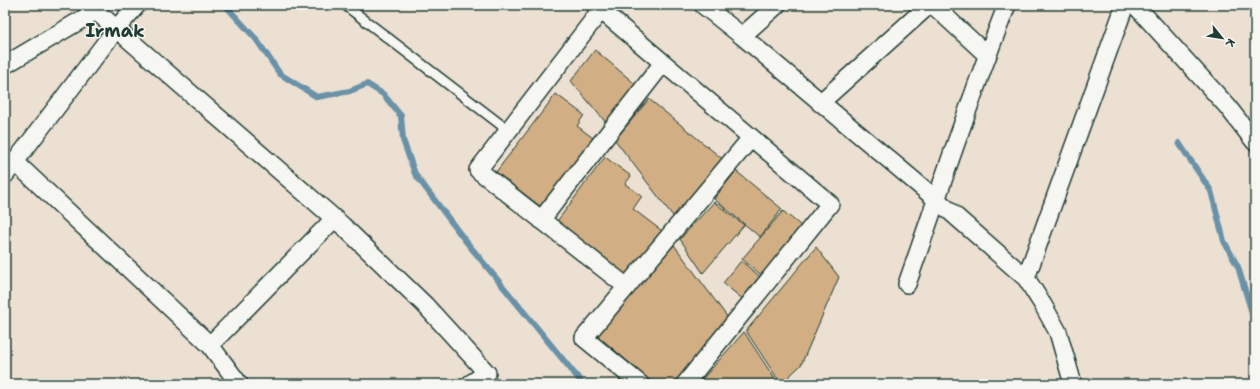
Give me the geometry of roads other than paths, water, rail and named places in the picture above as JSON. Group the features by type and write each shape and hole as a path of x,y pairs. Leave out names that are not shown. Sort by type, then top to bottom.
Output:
{"street":[{"path":"137,5 116,29 10,168 210,345 239,384"},
{"path":"703,5 937,200 1026,278 1058,332 1073,384"},
{"path":"742,36 777,5"},
{"path":"820,102 929,5"},
{"path":"933,5 987,55"},
{"path":"907,284 987,55 1007,5"},
{"path":"1026,278 1125,5"},
{"path":"1135,5 1227,106 1255,142"},
{"path":"627,287 478,170 509,131 601,7 663,63 830,204 685,384"},
{"path":"5,65 96,11 334,219 424,305 487,373 470,384"},
{"path":"541,220 663,63"},
{"path":"640,384 584,338 751,138"},
{"path":"210,345 334,219"}],"lane":[{"path":"346,5 509,131"}],"waterway":[{"path":"225,5 256,39 280,74 317,97 350,91 367,84 383,94 401,116 403,140 415,174 464,239 583,384"},
{"path":"1179,143 1211,191 1224,241 1238,267 1255,323"}],"district":[{"name":"Irmak","path":"115,31"}]}
